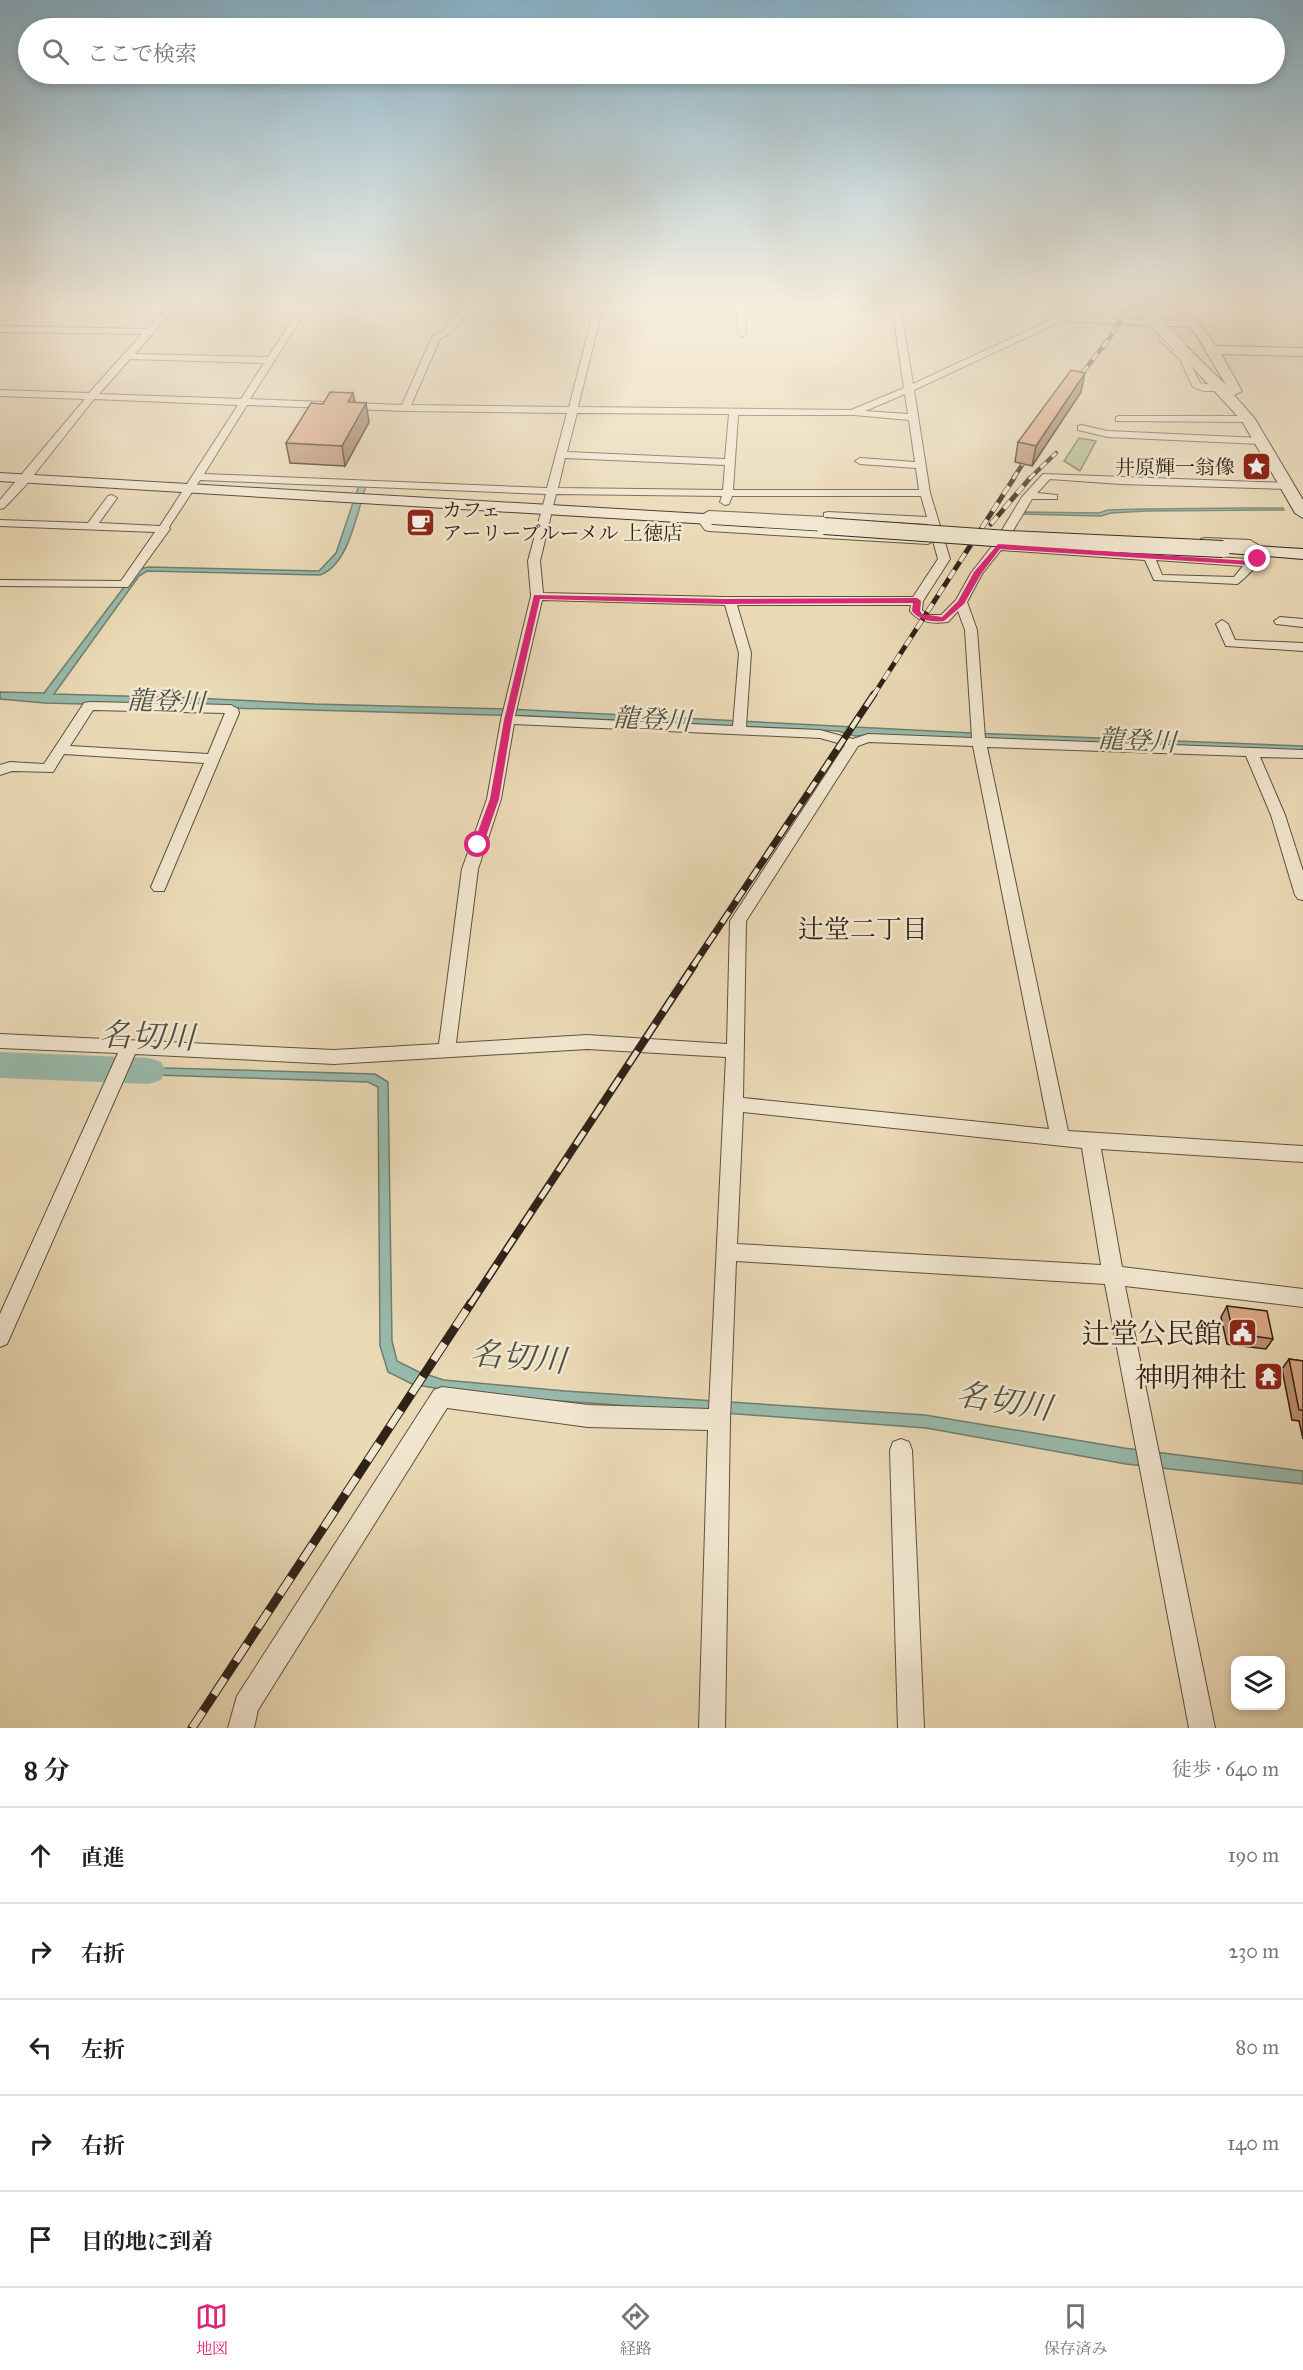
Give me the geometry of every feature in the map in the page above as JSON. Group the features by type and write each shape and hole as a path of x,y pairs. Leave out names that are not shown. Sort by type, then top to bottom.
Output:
{"street":[{"path":"0,506 26,479 101,387"},
{"path":"0,583 124,585 165,529 252,387"},
{"path":"405,408 414,387"},
{"path":"447,1049 470,868 494,799 508,720 537,596 534,561 577,387"},
{"path":"852,413 914,387"},
{"path":"1196,387 1222,389"},
{"path":"1220,387 1248,419 1303,512"},
{"path":"1232,387 1238,397 1236,406"},
{"path":"909,389 925,493 944,559 917,601 916,611 920,616 944,619 961,602 977,573 998,546 1030,496 1047,476 1121,481 1288,486"},
{"path":"0,393 405,408 734,410 913,417"},
{"path":"722,511 728,493 734,410"},
{"path":"1086,417 1083,431 1260,441"},
{"path":"1119,419 1248,419"},
{"path":"560,456 730,462"},
{"path":"860,461 921,465"},
{"path":"0,477 552,490 925,493"},
{"path":"193,483 1008,539 1303,554"},
{"path":"1030,496 1053,497"},
{"path":"91,527 112,498"},
{"path":"700,518 722,511 933,524"},
{"path":"700,518 709,528 939,542"},
{"path":"0,523 165,529"},
{"path":"1007,531 1250,543 1264,552"},
{"path":"998,546 1251,563"},
{"path":"1149,556 1158,578 1237,581 1251,563 1264,552"},
{"path":"537,596 730,601 917,601"},
{"path":"730,601 745,653 739,730"},
{"path":"961,602 971,630 979,743 1060,1138"},
{"path":"1280,621 1303,622"},
{"path":"1222,624 1230,643 1303,647"},
{"path":"0,771 10,766 48,769 89,706 231,709 232,713 159,887"},
{"path":"508,720 820,734 854,743 868,738 1303,754"},
{"path":"712,1728 719,1420 734,1104 733,1051 738,921 854,743"},
{"path":"61,750 212,759"},
{"path":"1251,752 1278,815 1303,895"},
{"path":"0,1041 129,1049 334,1057 587,1042 733,1051"},
{"path":"0,1337 129,1049"},
{"path":"734,1104 1090,1141 1303,1154"},
{"path":"1090,1141 1113,1275 1202,1728"},
{"path":"727,1252 1113,1275 1303,1298"},
{"path":"241,1728 246,1706 442,1397 588,1416 719,1420"},
{"path":"901,1450 911,1728"}],"green space":[{"path":"1079,438 1096,441 1080,471 1064,461"}],"water":[{"name":"龍登川","path":"359,485 366,486 355,523 345,549 330,569 320,575 147,571 139,576 54,694 506,709 971,733 1303,746 1303,752 855,736 838,731 530,716 45,703 0,699 0,692 44,693 137,570 148,567 319,571 336,553"},
{"path":"1283,508 1284,510 1146,511 1111,513 1101,516 1020,514 1021,512 1099,513 1108,510 1144,509"},
{"path":"0,1062 99,1067 97,1073 0,1069"},
{"path":"129,1067 375,1074 388,1082 392,1341 397,1361 419,1372 444,1380 565,1391 925,1415 1124,1448 1303,1471 1303,1484 1126,1464 926,1428 468,1394 412,1384 388,1372 380,1346 378,1087 368,1082 126,1074"}],"building":[{"path":"1059,387 1076,387 1036,446 1018,442"},
{"path":"330,392 353,393 348,402 366,403 342,446 286,443 311,403 323,404"},
{"path":"1227,1306 1267,1311 1273,1339 1233,1333"},
{"path":"1289,1359 1303,1361 1303,1410 1299,1410"}],"waterway":[{"name":"名切川","path":"0,1065 149,1071"}],"railway":[{"path":"1013,479 1031,451"},
{"path":"1030,478 1056,453"},
{"path":"873,696 1014,478"},
{"path":"991,524 1030,478"},
{"path":"693,966 874,694"},
{"path":"470,1305 694,965"},
{"path":"192,1728 471,1303"}],"place":[{"name":"井原輝一翁像","path":"1256,467"},
{"name":"カフェ アーリーブルーメル 上徳店","path":"421,522"},
{"name":"辻堂公民館","path":"1243,1333"},
{"name":"神明神社","path":"1268,1377"}],"district":[{"name":"辻堂二丁目","path":"863,929"}],"route":[{"path":"478,845 494,799 508,720 537,596 725,601 917,601 916,611 920,616 944,619 961,602 977,573 998,546 1251,563 1258,559"}]}
